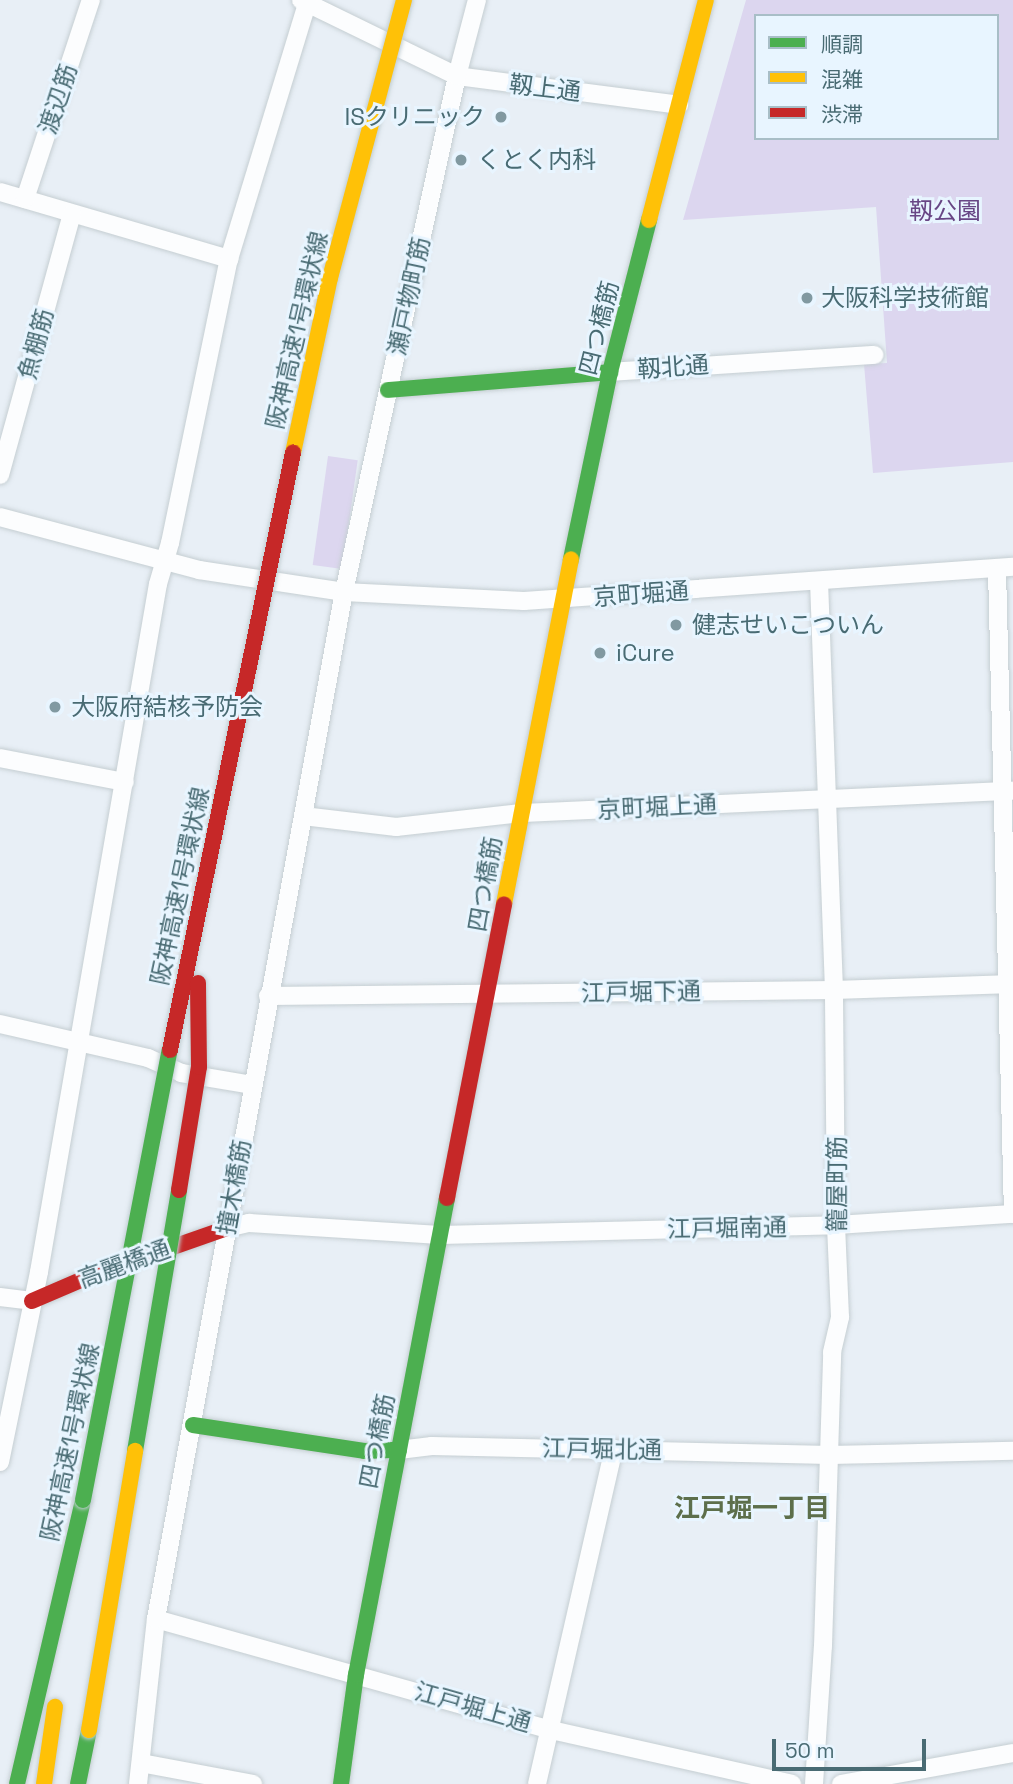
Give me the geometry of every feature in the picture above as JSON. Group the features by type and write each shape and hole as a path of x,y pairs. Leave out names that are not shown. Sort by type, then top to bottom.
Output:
{"main road":[{"name":"阪神高速1号環状線","path":"18,1784 83,1500 196,918 330,278 404,0"},
{"name":"四つ橋筋","path":"341,1784 356,1675 521,813 610,372 706,0"},
{"name":"靱北通","path":"388,390 610,372"},
{"path":"78,1784 199,1067 196,918"},
{"name":"高麗橋通","path":"32,1301 89,1276 227,1228"},
{"name":"江戸堀北通","path":"193,1425 365,1451 399,1450"},
{"path":"44,1784 83,1500"},
{"path":"89,1730 89,1784"}],"street":[{"name":"渡辺筋","path":"24,199 91,0"},
{"name":"瀬戸物町筋","path":"344,592 457,76 477,0"},
{"path":"1,1452 32,1301 158,584 229,260 305,1"},
{"name":"靱上通","path":"305,1 457,76 679,105"},
{"path":"0,192 229,260"},
{"name":"魚棚筋","path":"0,475 72,214"},
{"name":"靱北通","path":"610,372 874,355"},
{"name":"京町堀通","path":"0,517 199,570 269,578 344,592 524,601 1005,568"},
{"path":"1005,568 1013,1214"},
{"name":"籠屋町筋","path":"814,1784 830,1455 832,1352 840,1317 836,1225 834,990 820,582"},
{"name":"撞木橋筋","path":"138,1784 156,1619 344,592"},
{"path":"0,758 125,782"},
{"name":"京町堀上通","path":"303,816 396,827 521,813 1009,791"},
{"name":"江戸堀下通","path":"268,996 834,990 1010,985"},
{"path":"0,1024 148,1058 181,1073 253,1085"},
{"name":"江戸堀南通","path":"440,1235 836,1225 1013,1214"},
{"name":"高麗橋通","path":"227,1228 249,1223 440,1235"},
{"path":"0,1297 32,1301"},
{"name":"江戸堀北通","path":"399,1450 432,1446 830,1455 1013,1451"},
{"path":"537,1784 614,1449"},
{"name":"江戸堀上通","path":"156,1619 551,1730 792,1784"},
{"path":"841,1784 1013,1753"},
{"path":"141,1763 253,1784"}],"green space":[{"name":"靱公園","path":"746,0 1013,0 1013,462 873,473 864,364 887,363 876,207 683,220"},
{"path":"328,456 358,460 342,569 313,565"}],"traffic: fast":[{"path":"571,559 610,372 649,220"},
{"path":"388,390 610,372"},
{"path":"83,1500 170,1050"},
{"path":"135,1451 179,1190"},
{"path":"341,1784 356,1675 447,1198"},
{"path":"193,1425 364,1451 399,1450"},
{"path":"17,1784 83,1500"},
{"path":"78,1784 89,1730"}],"traffic: slow":[{"path":"293,453 330,278 404,0"},
{"path":"649,220 706,0"},
{"path":"504,904 571,559"},
{"path":"89,1730 135,1451"},
{"path":"44,1784 55,1707"}],"traffic: jam":[{"path":"170,1050 293,453"},
{"path":"447,1198 504,904"},
{"path":"179,1190 199,1067 198,983"},
{"path":"32,1301 90,1276 227,1228"}],"place":[{"name":"ISクリニック","path":"501,117"},
{"name":"くとく内科","path":"461,160"},
{"name":"大阪科学技術館","path":"807,298"},
{"name":"健志せいこついん","path":"676,625"},
{"name":"iCure","path":"600,653"},
{"name":"大阪府結核予防会","path":"55,707"}],"district":[{"name":"江戸堀一丁目","path":"752,1509"}]}
